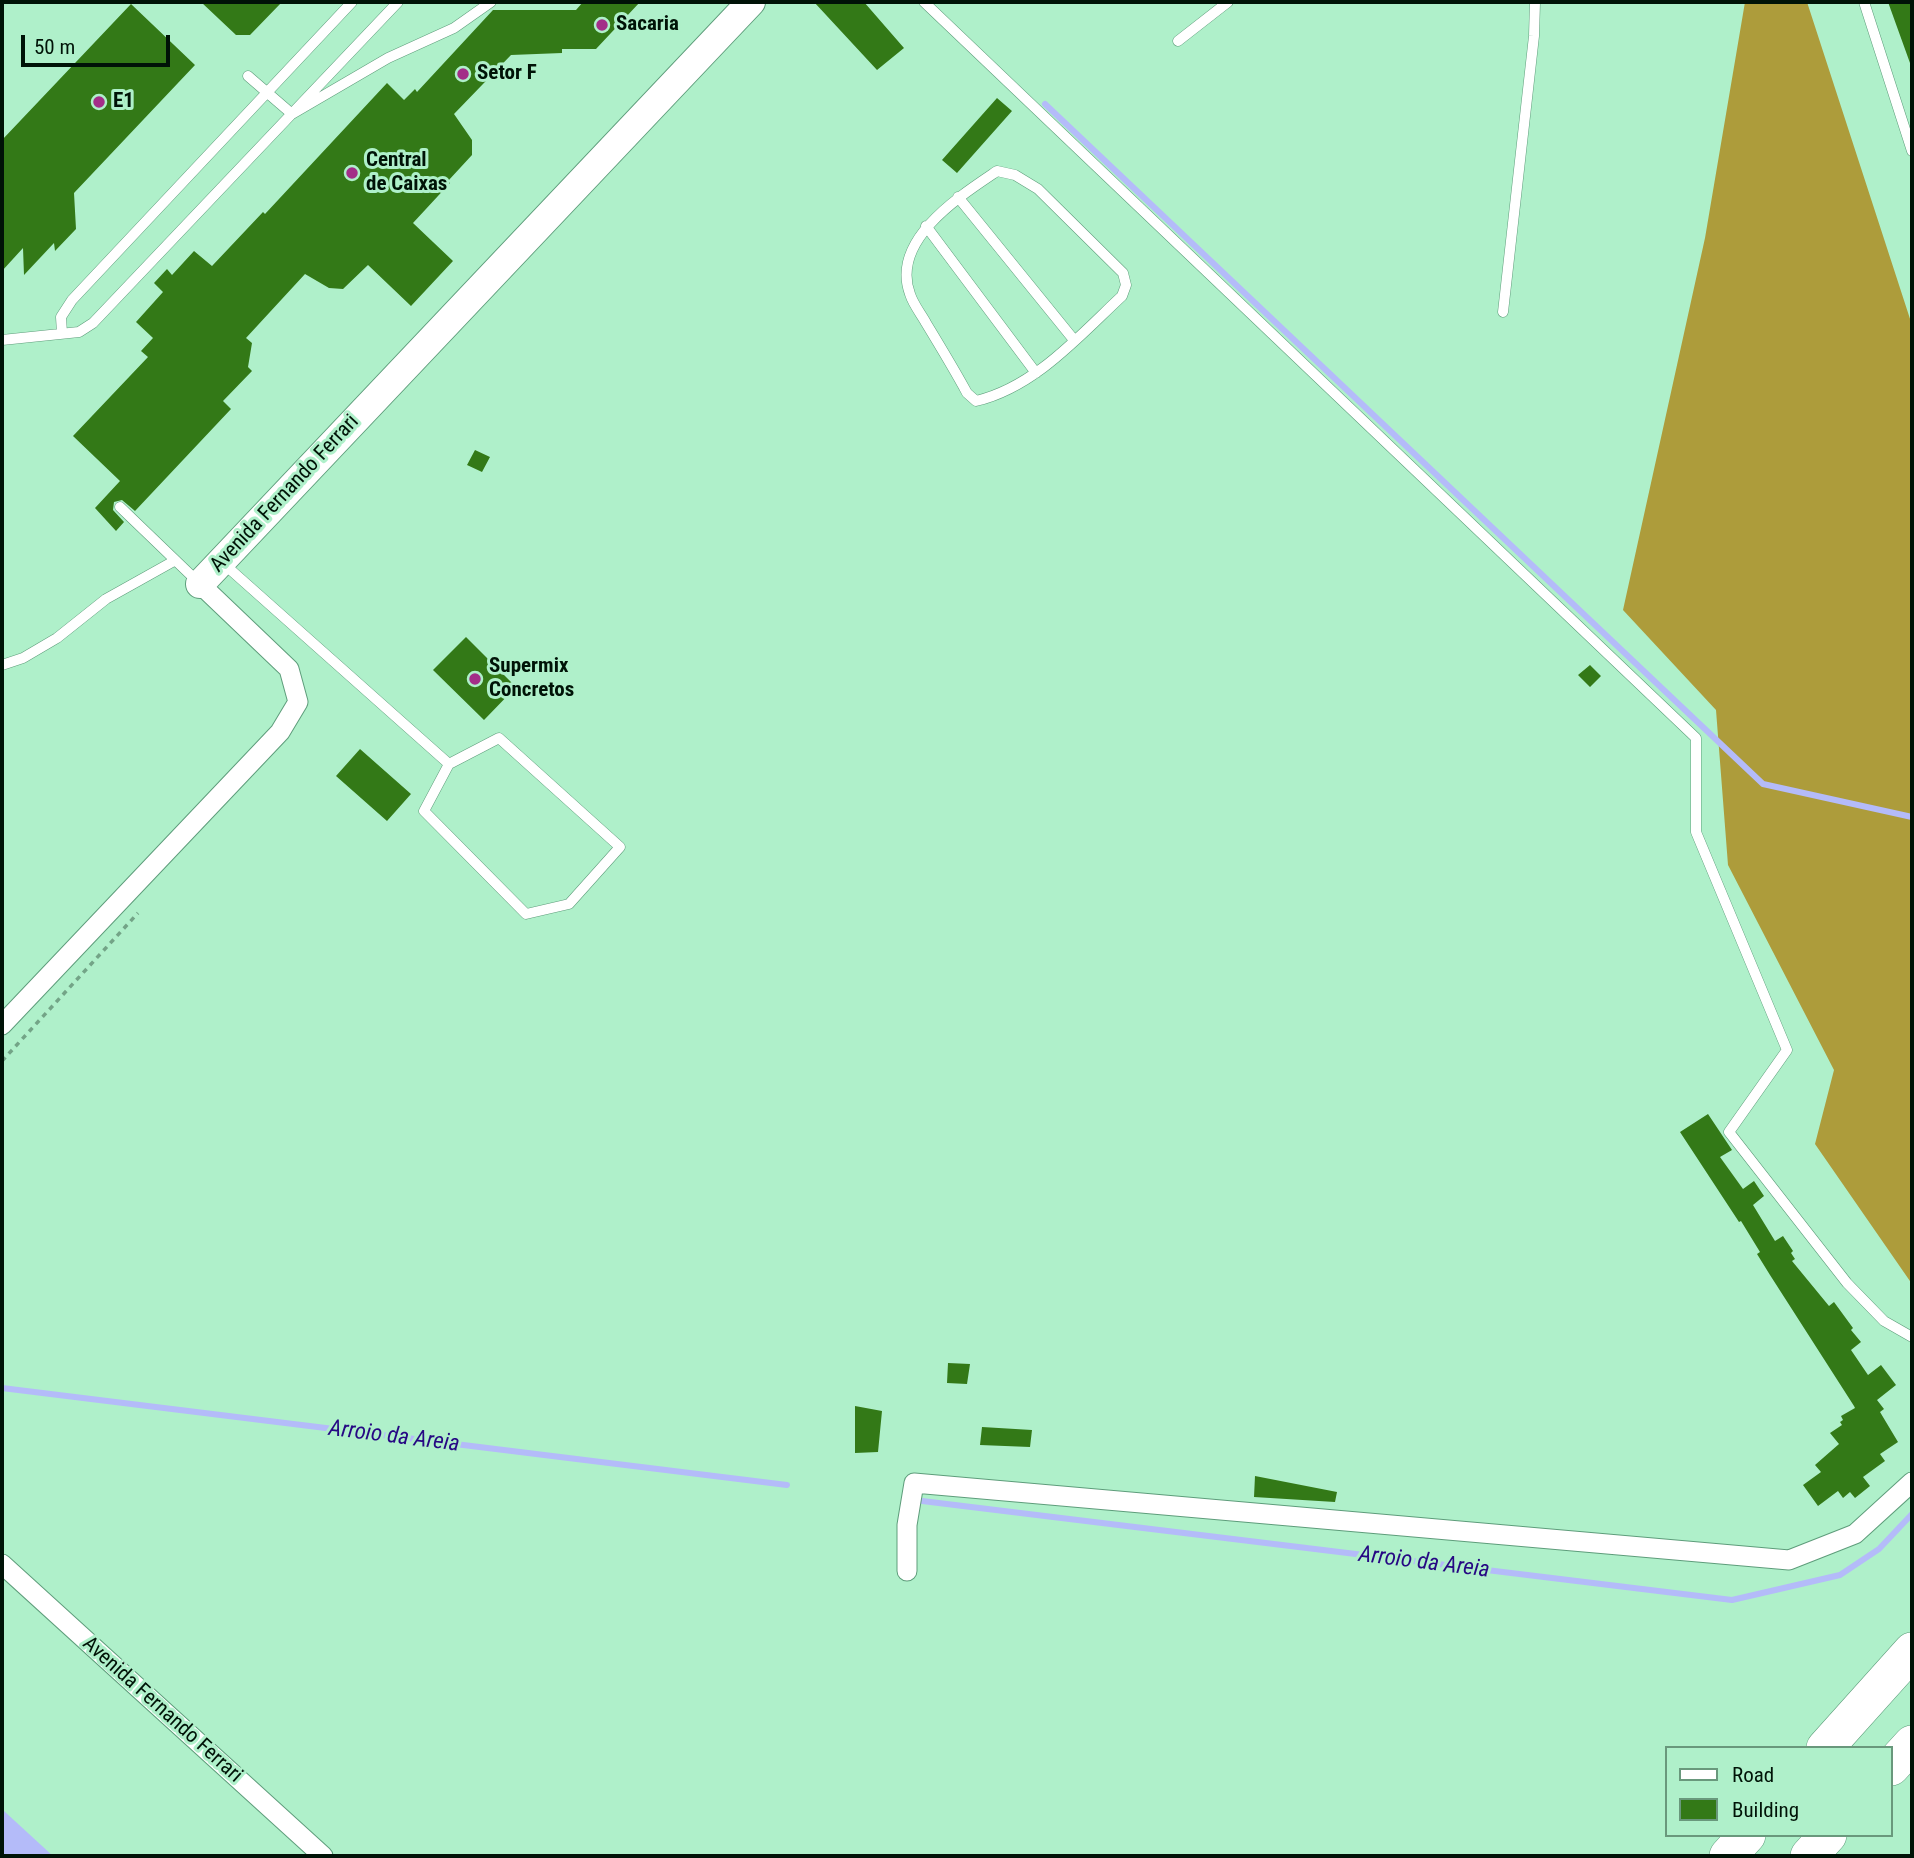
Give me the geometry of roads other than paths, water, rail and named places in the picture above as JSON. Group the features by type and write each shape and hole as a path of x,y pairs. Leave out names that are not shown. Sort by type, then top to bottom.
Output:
{"highway":[{"path":"1827,1746 1912,1651"},
{"path":"1893,1765 1912,1744"},
{"path":"1728,1856 1745,1837"},
{"path":"1809,1856 1826,1837"}],"street":[{"name":"Avenida Fernando Ferrari","path":"2,1025 280,732 298,702 289,669 200,584 751,2"},
{"path":"907,1571 907,1525 914,1483 1789,1560 1855,1534 1912,1482"},
{"name":"Avenida Fernando Ferrari","path":"2,1564 323,1856"}],"lane":[{"path":"62,333 61,317 72,299 352,2"},
{"path":"2,340 79,332 93,323 398,2"},
{"path":"292,114 388,58 454,29 492,2"},
{"path":"924,2 1696,738 1696,832 1787,1051 1729,1132 1847,1283 1884,1321 1912,1337"},
{"path":"1178,41 1228,2"},
{"path":"1503,312 1534,36 1535,2"},
{"path":"1864,2 1912,150"},
{"path":"248,76 292,114"},
{"path":"997,171 1014,174 1038,189 1123,273 1126,285 1122,296 1036,373 991,397 976,401 967,393 910,295 906,274 926,226 958,197 997,171"},
{"path":"958,197 1074,340"},
{"path":"926,226 1036,373"},
{"path":"120,508 200,584"},
{"path":"2,665 23,658 57,638 106,599 174,561"},
{"path":"222,562 449,764"},
{"path":"499,738 620,847 569,904 526,914 424,811 449,764 499,738"}],"water":[{"path":"4,1811 53,1856 2,1856"}],"waterway":[{"path":"1045,104 1763,784 1912,817"},
{"name":"Arroio da Areia","path":"2,1388 787,1485"},
{"name":"Arroio da Areia","path":"914,1500 1732,1600 1840,1575 1879,1549 1912,1514"}],"place":[{"name":"Sacaria","path":"602,25"},
{"name":"Setor F","path":"463,74"},
{"name":"E1","path":"99,102"},
{"name":"Central de Caixas","path":"352,173"},
{"name":"Supermix Concretos","path":"475,679"}]}
